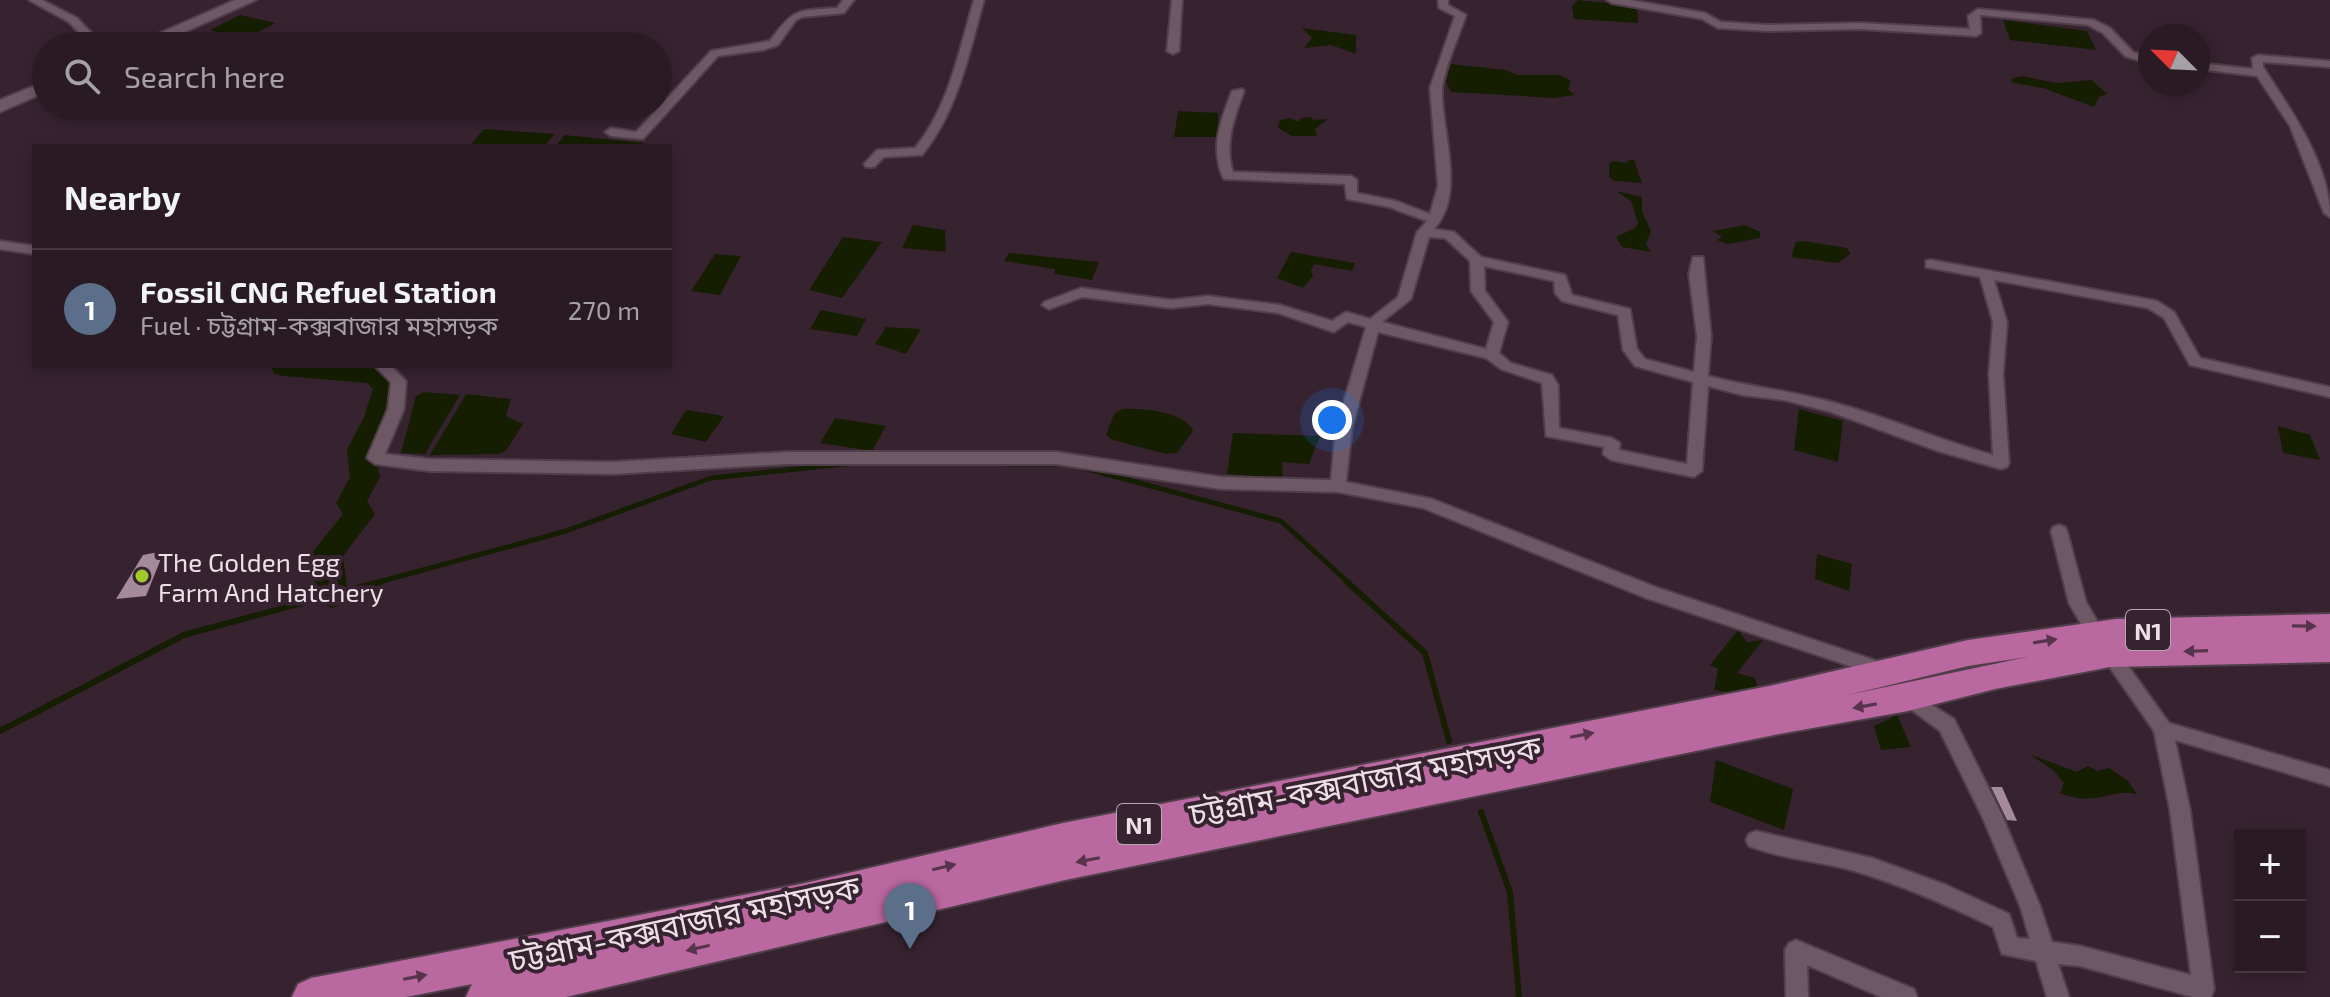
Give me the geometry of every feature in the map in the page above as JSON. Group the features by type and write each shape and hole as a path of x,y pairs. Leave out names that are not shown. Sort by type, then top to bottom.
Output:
{"highway":[{"name":"চট্টগ্রাম-কক্সবাজার মহাসড়ক","path":"311,997 801,901 1063,839 1769,700 1968,653 2330,626"},
{"name":"চট্টগ্রাম-কক্সবাজার মহাসড়ক","path":"485,997 1065,864 1779,720 1908,698 1995,676 2102,643 2330,649"}],"main road":[{"path":"172,32 248,0"},
{"path":"0,107 32,92"}],"street":[{"path":"34,0 73,20 84,32"},
{"path":"672,100 715,53 774,43 792,18 800,14 840,11 849,0"},
{"path":"870,164 881,153 918,152 927,141 950,98 953,79 979,0"},
{"path":"1173,51 1177,0"},
{"path":"1338,486 1338,457 1347,413 1374,326 1404,299 1424,232 1435,220 1444,186 1436,88 1461,15 1443,6 1443,0"},
{"path":"1612,0 1705,16 1718,25 1768,28 1860,26 1976,33 1973,16 1978,12 2090,22 2103,27 2128,56 2138,58"},
{"path":"2329,209 2296,126 2257,67 2258,58 2330,64"},
{"path":"2210,67 2261,73"},
{"path":"1238,91 1228,116 1220,157 1228,176 1351,180 1351,196 1392,204 1435,220"},
{"path":"611,132 639,136 654,120"},
{"path":"1424,232 1449,235 1477,260 1520,271 1554,275 1560,278 1562,293 1567,298 1625,312 1633,357 1640,363 1835,408 1943,447 2001,463 1996,374 2000,322 1986,274"},
{"path":"0,245 32,250"},
{"path":"1477,260 1478,291 1501,322 1491,355"},
{"path":"1049,305 1081,292 1171,304 1208,300 1280,309 1334,327 1346,317 1386,327 1491,355 1506,366 1547,379 1551,385 1551,432 1600,439 1612,443 1611,454 1694,471 1704,336 1696,274 1698,260"},
{"path":"1931,264 2152,304 2169,315 2195,362 2330,392"},
{"path":"384,368 399,381 396,409 375,458 422,464 612,468 788,458 1056,458 1221,483 1338,486 1426,503 1652,593 1884,671"},
{"path":"1756,840 1784,851 1826,854 1966,903 2002,921 2009,947 2080,956 2203,989 2180,810 2163,729 2102,643 2078,603 2059,531"},
{"path":"1908,698 1947,725 1991,813 2030,906 2058,997"},
{"path":"2163,729 2330,778"},
{"path":"1797,997 1796,950 1906,997"}],"shaded area":[{"path":"1578,0 1637,6 1638,23 1574,19 1572,6"},
{"path":"240,15 276,23 257,32 210,30"},
{"path":"2003,20 2087,31 2096,50 2010,40"},
{"path":"1302,28 1356,35 1356,54 1331,45 1304,48 1312,38"},
{"path":"1451,64 1506,70 1517,75 1560,75 1571,81 1568,89 1574,95 1554,98 1451,92 1446,82"},
{"path":"2021,76 2057,83 2092,80 2107,94 2099,97 2094,107 2043,88 2013,83 2011,79"},
{"path":"1178,111 1218,113 1219,137 1174,137"},
{"path":"1311,117 1313,120 1328,119 1315,129 1317,136 1292,136 1278,128 1280,120 1290,118 1299,122 1301,118"},
{"path":"484,129 555,134 546,144 472,144"},
{"path":"565,135 645,144 558,144"},
{"path":"1634,160 1642,183 1614,181 1609,177 1609,164 1614,161 1627,163"},
{"path":"1616,191 1642,197 1642,211 1651,231 1646,244 1651,252 1622,247 1616,237 1635,228 1638,223 1631,201"},
{"path":"913,225 945,230 946,252 902,248"},
{"path":"1745,225 1760,232 1760,238 1728,244 1717,240 1722,237 1713,231"},
{"path":"843,237 882,242 842,298 809,290"},
{"path":"1796,242 1847,248 1850,254 1838,263 1791,257"},
{"path":"1291,252 1355,263 1352,271 1314,264 1311,271 1313,276 1303,288 1277,278"},
{"path":"1009,253 1099,262 1092,280 1055,274 1055,269 1004,261"},
{"path":"715,254 741,256 720,295 691,291"},
{"path":"821,310 866,319 857,336 810,329"},
{"path":"886,327 921,329 906,354 875,344"},
{"path":"424,392 460,395 425,454 401,453 416,396"},
{"path":"466,394 511,399 506,416 523,424 506,451 499,454 430,455"},
{"path":"1122,409 1172,415 1188,424 1193,431 1177,453 1166,454 1113,440 1106,435 1114,414"},
{"path":"1799,409 1843,421 1838,462 1794,450"},
{"path":"686,410 724,416 706,442 671,434"},
{"path":"835,418 886,426 872,451 820,443"},
{"path":"2278,426 2310,435 2320,460 2283,453"},
{"path":"1233,433 1320,436 1309,464 1282,462 1283,478 1227,474"},
{"path":"1817,554 1852,564 1849,591 1815,579"},
{"path":"1738,630 1747,642 1763,640 1737,673 1755,678 1757,686 1750,690 1761,698 1714,690 1718,669 1710,665"},
{"path":"1897,715 1911,747 1881,750 1874,726"},
{"path":"2029,754 2077,772 2088,766 2097,771 2109,768 2127,780 2137,794 2119,793 2085,799 2060,793 2064,783 2053,770"},
{"path":"1716,760 1793,789 1784,830 1710,802"}],"building":[{"name":"The Golden Egg Farm And Hatchery","path":"164,551 146,596 116,599 143,555"},
{"path":"1991,787 2002,787 2017,821 2007,820"}],"waterway":[{"path":"297,368 375,374 387,387 378,417 361,450 365,477 351,503 360,514 327,554 332,595"},
{"path":"375,583 566,531 711,478 854,463"},
{"path":"1008,464 1062,464"},
{"path":"1080,467 1281,521 1349,583"},
{"path":"0,731 184,635 383,581"},
{"path":"1346,581 1425,653 1449,741"},
{"path":"1481,812 1510,892 1519,997"}],"place":[{"name":"The Golden Egg Farm And Hatchery","path":"142,576"},
{"name":"Fossil CNG Refuel Station","path":"910,949"}]}
